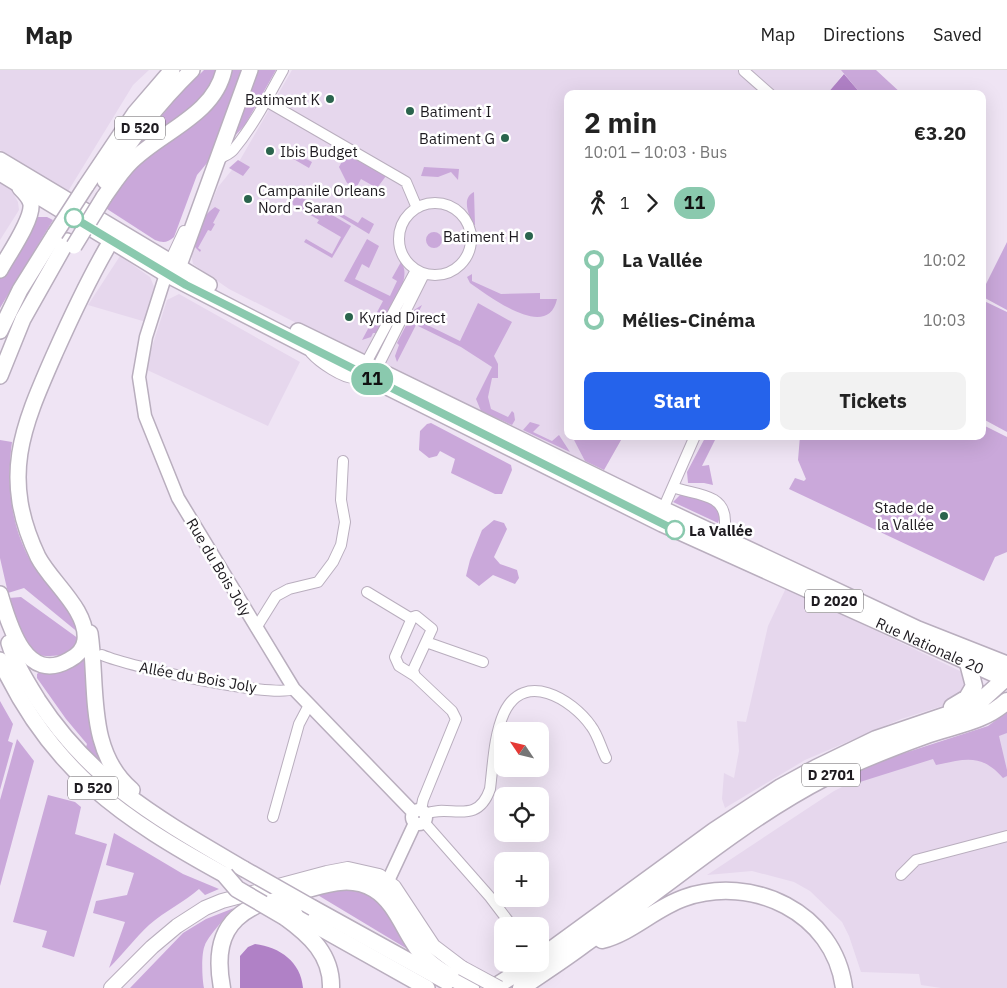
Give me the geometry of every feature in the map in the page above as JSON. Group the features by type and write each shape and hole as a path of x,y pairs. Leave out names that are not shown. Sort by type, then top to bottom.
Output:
{"highway":[{"name":"D 2701","path":"931,719 967,698 972,691 974,683 968,663"},
{"name":"D 2701","path":"549,951 714,831 781,787 876,739 976,705 1006,675"},
{"name":"D 2701","path":"521,988 586,943 752,820 791,797 861,760 925,735 975,721 995,712 1007,702"},
{"path":"225,876 237,889 290,916 308,934 317,945 330,971 331,988"},
{"path":"222,988 219,965 221,946 231,924 244,911 250,906 286,894 328,883 348,881 368,886 383,896 426,959 471,988"},
{"path":"586,943 608,938 683,898 722,890 754,894 788,904 810,922 828,943 838,964 844,988"},
{"path":"494,988 519,972"}],"main road":[{"name":"D 520","path":"96,192 135,113 172,70"},
{"name":"D 520","path":"0,331 20,290 65,240 145,122 170,92 192,70"},
{"path":"96,192 207,103 218,88 224,70"},
{"path":"171,268 218,158 250,70"},
{"path":"0,160 171,268 303,345 369,369"},
{"path":"2,175 111,241 231,297 369,369 644,507 667,516"},
{"path":"0,270 28,221 31,210 29,199 2,175"},
{"name":"D 520","path":"0,376 23,320 51,272 65,240"},
{"path":"0,594 20,648 26,656 43,663 66,662 83,648 85,627 79,613 48,572 32,545 19,510 16,469 23,430 39,388 111,241"},
{"name":"Rue Nationale 20","path":"667,516 722,537 918,629 1006,675"},
{"name":"Rue Nationale 20","path":"667,516 710,547 759,566 968,663 1006,675"},
{"path":"48,572 77,601 89,624 102,748 110,766 130,789 139,794 149,812"},
{"name":"D 520","path":"0,618 22,672 59,730 92,768 149,812 244,869 313,908 453,978"},
{"name":"D 520","path":"0,660 15,694 50,744 78,775 117,809 162,841 225,876"},
{"path":"111,988 152,947 177,926 205,908 222,901 338,870 358,870 388,881 400,893 453,978 499,988"},
{"path":"290,916 427,988"}],"street":[{"path":"218,158 227,156 232,151 255,120 283,70"},
{"path":"744,71 765,90"},
{"path":"266,101 406,182 418,208"},
{"path":"441,203 462,214 471,233 468,254 460,267 443,275 420,272 406,262 401,251 399,238 404,221 418,208 429,204 441,203"},
{"name":"Rue du Bois Joly","path":"171,268 141,358 139,377 145,416 178,498 294,689 420,817"},
{"path":"369,369 420,272"},
{"path":"667,516 673,487 693,440"},
{"path":"256,628 276,596 289,589 318,582 333,562 341,545 345,522 341,500 343,461"},
{"path":"673,487 701,493 718,503 725,515 725,530 722,537 710,547"},
{"path":"368,592 412,618 416,616 432,629 412,670 415,676"},
{"path":"388,881 420,817 423,800 456,719 452,711 415,676 399,666 395,656 412,618"},
{"path":"426,642 483,662"},
{"name":"Allée du Bois Joly","path":"102,655 120,663 185,677 268,690 287,692 294,689"},
{"path":"420,817 464,812 476,808 484,800 490,789 504,714 512,703 524,694 548,692 568,703 592,726 606,758"},
{"path":"273,817 299,724 309,705"},
{"path":"420,817 505,917"},
{"path":"901,875 916,860 1007,836"}],"shaded area":[{"path":"0,70 149,70 133,85 67,193 0,150"},
{"path":"204,70 219,70 204,99 128,158 176,98"},
{"path":"228,70 245,70 212,157 197,175 174,237 165,242 155,240 104,207 126,174"},
{"path":"255,70 276,70 245,125 233,138"},
{"path":"292,70 846,70 831,90 564,90 564,440 621,440 604,470 330,340 229,289 193,264 191,253 218,187 240,160"},
{"path":"841,70 876,70 898,90 858,90"},
{"path":"844,74 858,90 830,90"},
{"path":"286,148 312,162 309,168 283,153"},
{"path":"346,154 386,176 377,188 361,179 356,188 347,183 339,167"},
{"path":"238,160 250,167 243,176 229,168"},
{"path":"424,167 459,169 458,180 451,172 438,177 421,176"},
{"path":"0,182 10,188 18,202 19,210 0,240"},
{"path":"474,192 475,225 473,225 468,212 467,202 470,195"},
{"path":"296,194 351,226 332,258 304,242 306,239 332,254 341,237 317,223 319,220 290,203"},
{"path":"215,207 220,210 211,231 208,230 198,248 201,250 200,252 195,247 199,230 206,215"},
{"path":"332,208 358,223 362,217 374,224 369,234 331,211"},
{"path":"38,217 47,217 53,220 0,308 0,277"},
{"path":"434,232 440,234 442,240 440,246 434,248 428,246 426,240 428,234"},
{"path":"367,239 379,246 369,268 362,264 355,279 390,296 397,281 392,278 401,262 404,269 404,277 398,297 378,333 373,333 371,337 362,340 383,301 344,281"},
{"path":"1007,242 1007,310 986,299 986,284"},
{"path":"120,256 150,277 155,289 146,322 88,305"},
{"path":"472,274 472,281 501,294 540,293 540,299 557,299 551,311 542,316 531,316 517,312 470,283 467,277"},
{"path":"179,294 300,362 268,426 145,369 167,300"},
{"path":"986,302 1007,312 1007,432 986,421"},
{"path":"478,303 512,322 494,356 498,364 498,378 492,378 488,397 491,409 508,417 512,411 514,413 515,420 512,425 481,411 476,399 492,367 461,347 416,325 397,362 395,356 399,345 397,343 414,310 422,305 415,319 460,341"},
{"path":"530,422 540,425 533,432 552,441 559,435 570,452 523,430"},
{"path":"431,423 511,465 512,470 502,494 495,494 451,473 455,459 440,451 437,456 429,458 419,450 420,431 427,424"},
{"path":"986,426 1007,437 1007,552 995,557 984,581 789,489 795,478 804,481 806,479 798,460 800,440 986,440"},
{"path":"0,440 12,442 10,493 12,509 21,541 37,571 68,606 80,634 24,588 8,593 0,558"},
{"path":"574,440 621,440 604,470 585,461"},
{"path":"704,440 715,440 702,466 709,465 713,485 688,483 687,472"},
{"path":"693,494 716,508 719,513 718,523 673,502 680,495"},
{"path":"494,520 504,523 507,529 494,557 500,564 517,570 519,578 515,584 493,575 479,586 466,576 482,530"},
{"path":"786,588 960,671 969,682 955,702 901,719 805,760 725,808 722,799 724,773 734,778 739,751 737,721 746,722 768,626"},
{"path":"21,597 79,639 71,650 55,656 35,655 21,631 9,598"},
{"path":"83,656 89,656 104,761 101,763 86,747 87,744 66,719 37,678 37,674 42,670"},
{"path":"0,701 13,724 8,741 13,743 0,790"},
{"path":"1007,712 1007,733 999,736 1007,770 1007,776 1003,778 987,765 980,761 972,760 936,765 933,759 860,782 856,773 880,761 988,726"},
{"path":"1007,732 1007,988 941,988 921,985 919,974 861,972 849,936 842,922 810,891 794,882 752,871 707,875 834,791 870,773"},
{"path":"17,739 34,761 0,886 0,800"},
{"path":"48,795 75,802 81,807 75,834 107,844 74,957 42,947 47,931 13,922"},
{"path":"114,833 183,874 219,889 205,895 199,889 161,915 144,930 109,968 125,922 93,913 96,901 127,895 134,873 106,865"},
{"path":"343,887 362,888 387,910 409,950 316,894"},
{"path":"234,908 213,932 205,945 202,966 204,988 130,988 183,933 206,919"},
{"path":"255,944 273,948 288,957 298,971 303,988 240,988 240,956 248,947"}],"bus line":[{"name":"11","path":"74,218 186,285 675,530"}],"place":[{"name":"Batiment K","path":"330,99"},
{"name":"Batiment I","path":"410,111"},
{"name":"Batiment G","path":"505,138"},
{"name":"Ibis Budget","path":"270,151"},
{"name":"Campanile Orleans Nord - Saran","path":"248,199"},
{"name":"Batiment H","path":"529,236"},
{"name":"Kyriad Direct","path":"349,317"},
{"name":"Stade de la Vallée","path":"944,516"},
{"name":"La Vallée","path":"675,530"}]}
